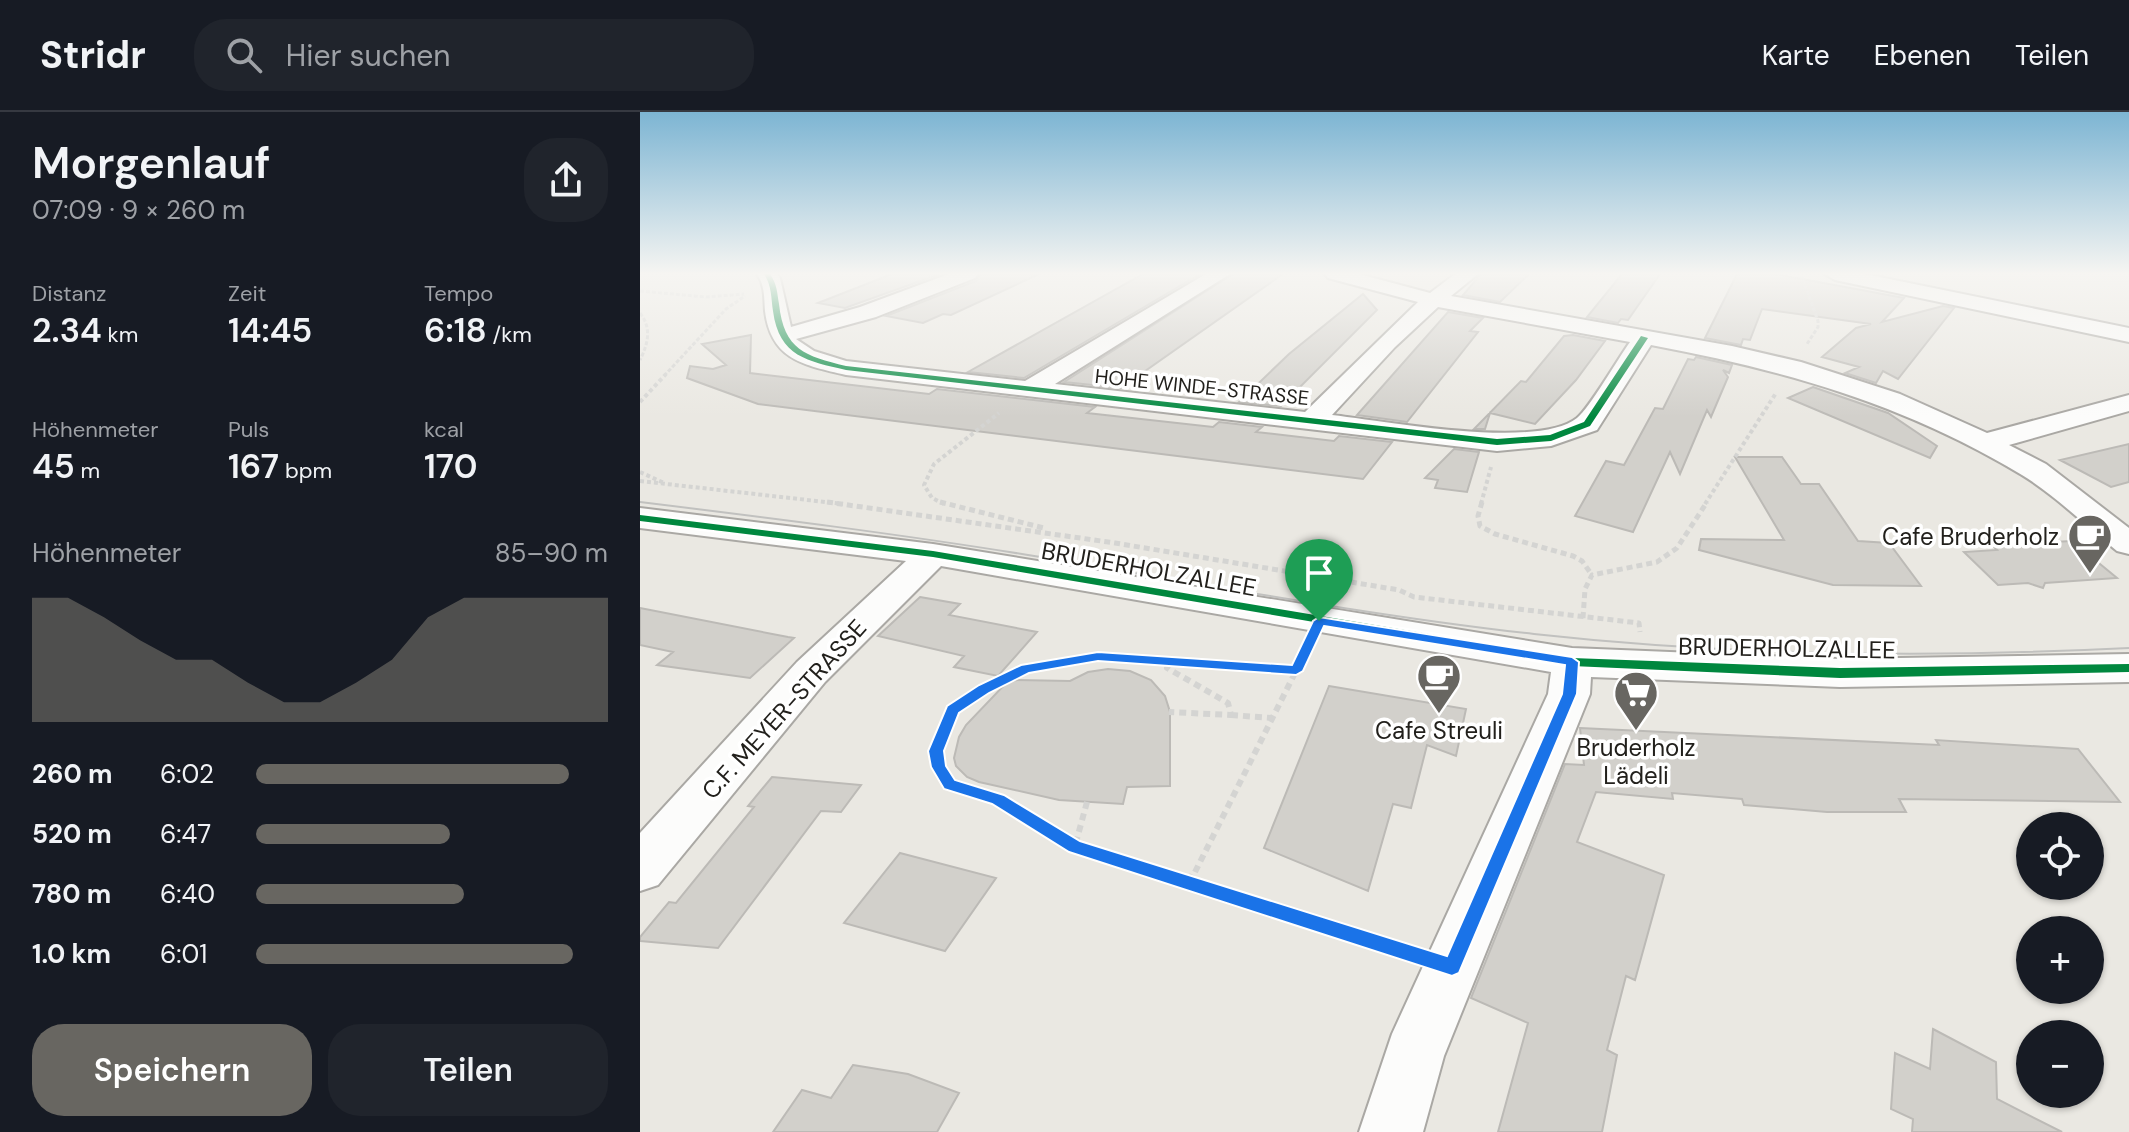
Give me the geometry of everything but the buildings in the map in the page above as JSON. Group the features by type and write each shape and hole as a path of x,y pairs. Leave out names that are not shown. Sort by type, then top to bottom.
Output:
{"street":[{"path":"779,322 782,336 834,322"},
{"path":"1031,388 1141,322"},
{"path":"1313,420 1406,322"},
{"path":"1554,322 1792,367 1891,400 2035,470 2129,544"},
{"path":"2064,322 2129,335"},
{"name":"HOHE WINDE-STRASSE","path":"782,336 792,350 846,368 1497,442 1551,438 1587,424 1644,338"},
{"path":"1984,443 2129,403"},
{"name":"BRUDERHOLZALLEE","path":"640,518 933,554 1319,621 1578,640 1840,673 2129,668"},
{"name":"C.F. MEYER-STRASSE","path":"640,869 811,672 933,554"},
{"path":"1391,1132 1414,1056 1569,694 1578,640"}],"path":[{"path":"640,360 649,336 646,322"},
{"path":"640,402 714,322"},
{"path":"1592,575 1657,562 1677,548 1818,327 1816,322"},
{"path":"1031,388 934,464 924,485 932,498 949,506 1002,515 1050,531"},
{"path":"1497,442 1478,516 1480,526 1495,534 1573,556 1582,561 1592,575"},
{"path":"640,472 664,483"},
{"path":"640,481 1050,531 1399,590 1414,597 1578,640 1639,623"},
{"path":"1578,640 1585,589 1592,575"},
{"path":"1189,883 1319,621"},
{"path":"1296,671 1098,657 1026,668 984,689 953,710 936,751 939,767 950,784 998,799 1075,846 1452,967"},
{"path":"1169,663 1167,668 1228,703 1231,715"},
{"path":"1169,712 1272,718"},
{"path":"1075,846 1087,802"}],"tram line":[{"path":"640,502 980,547 1407,618 1534,634 1683,647 1831,653 1980,653 2129,648"}],"cycle path":[{"path":"777,322 788,344 796,351 817,361 846,368 1497,442 1551,438 1587,424 1644,338"},
{"path":"640,518 933,554 1572,662 1840,673 2129,668"}],"place":[{"name":"Cafe Bruderholz","path":"2090,575"},
{"name":"Cafe Streuli","path":"1439,715"},
{"name":"Bruderholz Lädeli","path":"1636,732"}],"route":[{"path":"1319,621 1572,662 1569,694 1452,967 1075,846 998,799 950,784 939,767 936,751 953,710 984,689 1026,668 1098,657 1296,671 1319,621"}]}
